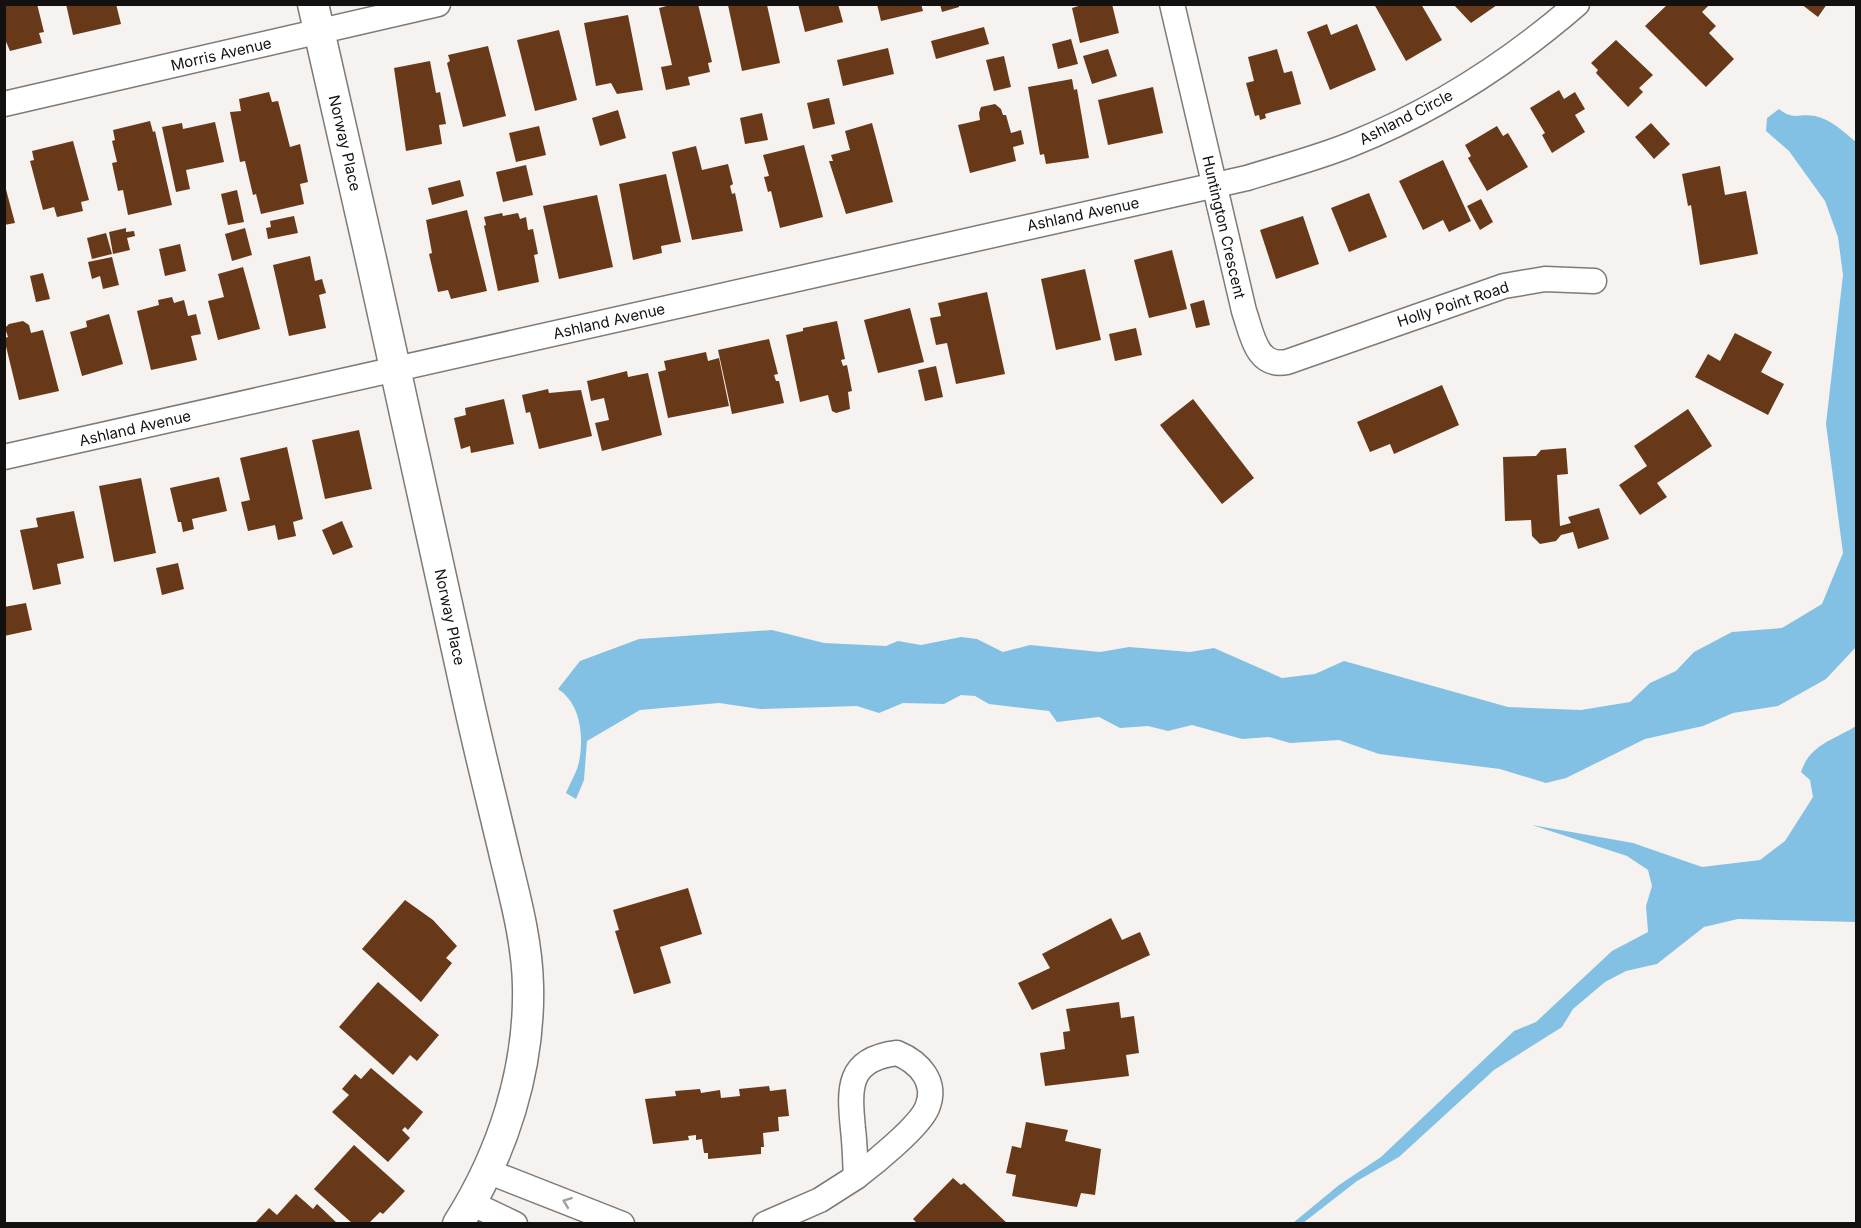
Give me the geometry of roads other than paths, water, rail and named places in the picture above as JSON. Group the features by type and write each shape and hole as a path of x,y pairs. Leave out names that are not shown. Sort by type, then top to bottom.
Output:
{"street":[{"name":"Morris Avenue","path":"4,104 316,18 438,4"},
{"name":"Huntington Crescent","path":"1172,4 1244,312 1258,351 1265,359 1278,363 1349,340"},
{"name":"Ashland Circle","path":"1214,186 1247,178 1351,144 1423,111 1478,80 1541,35 1577,4"},
{"name":"Norway Place","path":"316,18 397,369 474,726 523,932 528,984 526,1037 513,1101 488,1171 465,1213"},
{"name":"Ashland Avenue","path":"4,457 1214,186"},
{"name":"Holly Point Road","path":"1349,340 1504,286 1545,279 1594,281"},
{"path":"765,1224 820,1200 856,1177 877,1160 927,1107 930,1088 922,1069 913,1059 897,1053 879,1055 864,1064 854,1078 850,1095 856,1177"},
{"path":"488,1171 622,1224"},
{"path":"465,1213 515,1224"}],"water":[{"path":"1779,109 1793,116 1809,115 1827,120 1856,142 1856,647 1826,679 1778,706 1733,713 1703,726 1645,739 1566,778 1546,783 1500,769 1379,754 1339,740 1290,743 1269,737 1242,739 1192,725 1168,731 1148,726 1120,728 1099,717 1057,722 1049,711 989,704 975,696 961,695 944,704 903,703 879,713 857,706 760,709 719,703 640,710 587,741 584,780 576,799 566,793 579,762 581,731 572,703 558,689 580,661 639,639 772,630 824,643 886,646 898,641 921,645 961,637 977,639 1003,652 1030,645 1100,652 1129,647 1190,652 1214,648 1282,678 1315,674 1344,661 1508,707 1581,710 1630,702 1650,683 1676,671 1694,652 1732,632 1782,628 1822,604 1843,553 1826,424 1843,275 1838,237 1825,201 1789,151 1766,131 1767,118"},
{"path":"1856,726 1856,922 1738,919 1704,927 1657,964 1626,971 1605,982 1573,1009 1562,1027 1494,1070 1399,1157 1357,1181 1303,1223 1293,1223 1339,1185 1381,1157 1514,1031 1536,1022 1612,951 1648,932 1646,906 1652,886 1648,870 1627,856 1532,825 1633,843 1702,867 1760,860 1785,841 1813,797 1810,780 1801,772 1810,755 1824,744"}]}
